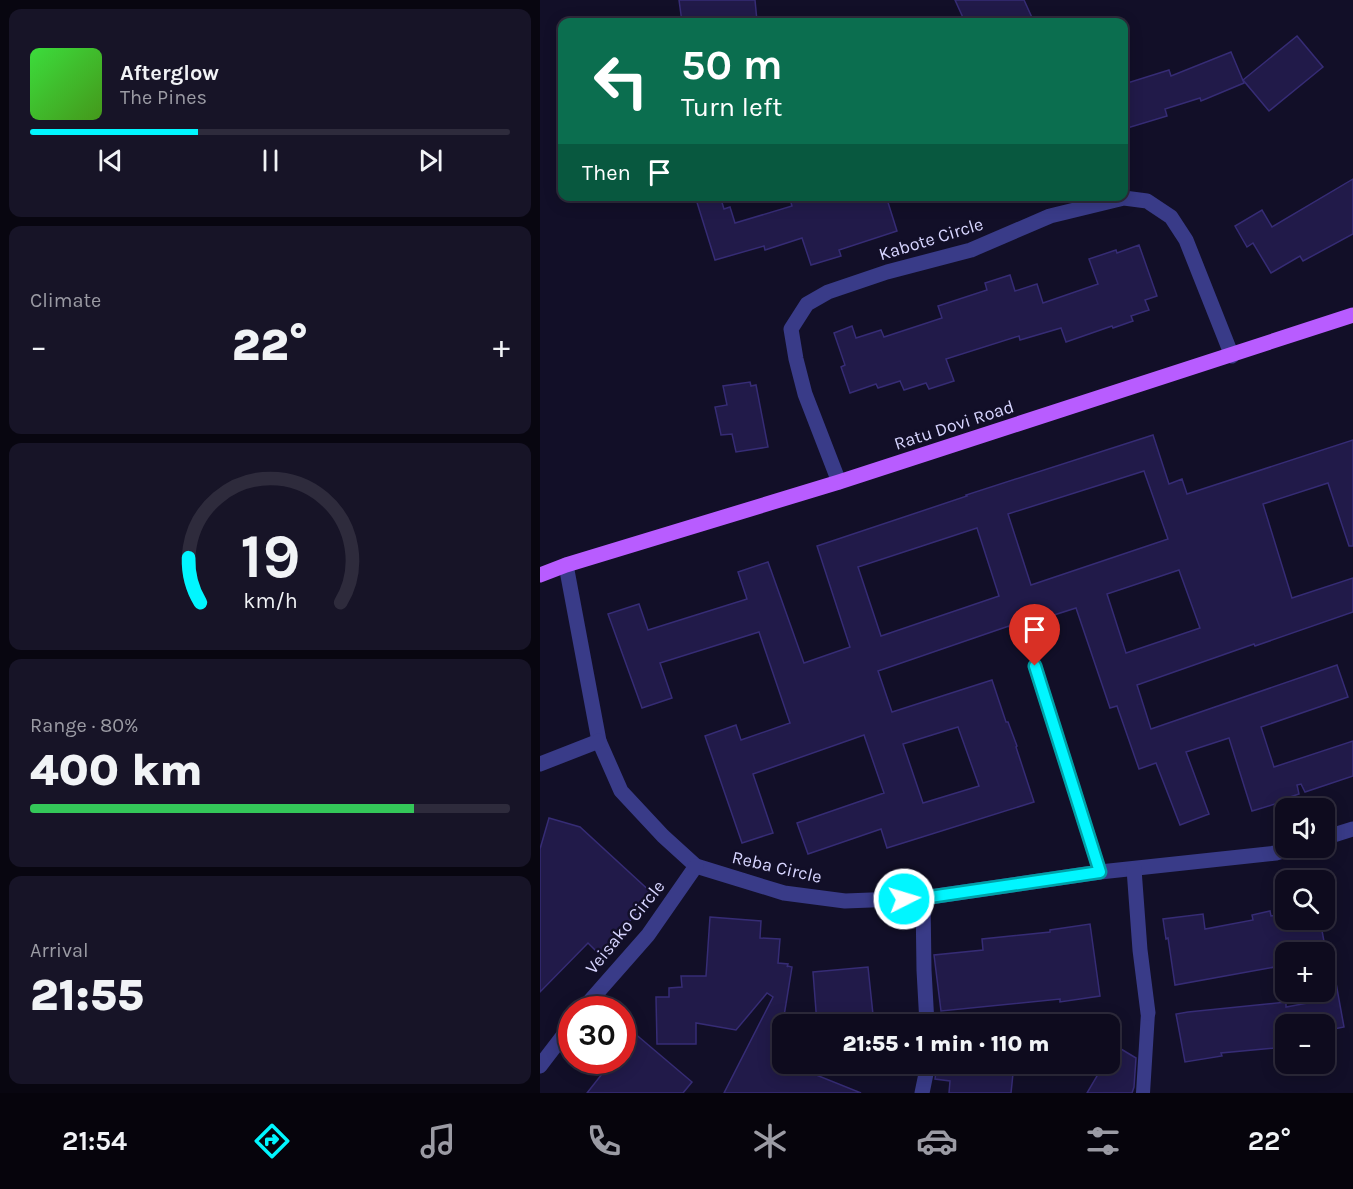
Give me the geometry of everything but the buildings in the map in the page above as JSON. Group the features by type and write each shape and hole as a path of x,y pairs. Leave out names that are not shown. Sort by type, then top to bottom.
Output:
{"main road":[{"name":"Ratu Dovi Road","path":"540,575 566,565 839,482 1353,315"},
{"name":"Ratu Dovi Road","path":"540,564 566,565"}],"street":[{"name":"Kabote Circle","path":"1128,199 1147,201 1171,217 1186,240 1232,356"},
{"name":"Kabote Circle","path":"839,482 805,394 796,359 791,329 807,304 828,292 887,272 971,250 1050,216 1112,201"},
{"name":"Reba Circle","path":"566,565 599,741 621,791 663,836 696,866 784,893 845,902 923,898 1100,872 1275,853"},
{"path":"540,764 599,741"},
{"path":"1335,835 1353,829"},
{"name":"Veisako Circle","path":"594,996 648,935 696,866"},
{"path":"1134,868 1140,950 1148,1013"},
{"path":"923,898 926,1014"},
{"path":"540,1066 558,1042"},
{"path":"922,1093 926,1074"}],"lane":[{"path":"1035,666 1100,872"},
{"path":"1143,1093 1148,1013"}],"route":[{"path":"904,899 1100,872 1035,666"}]}
